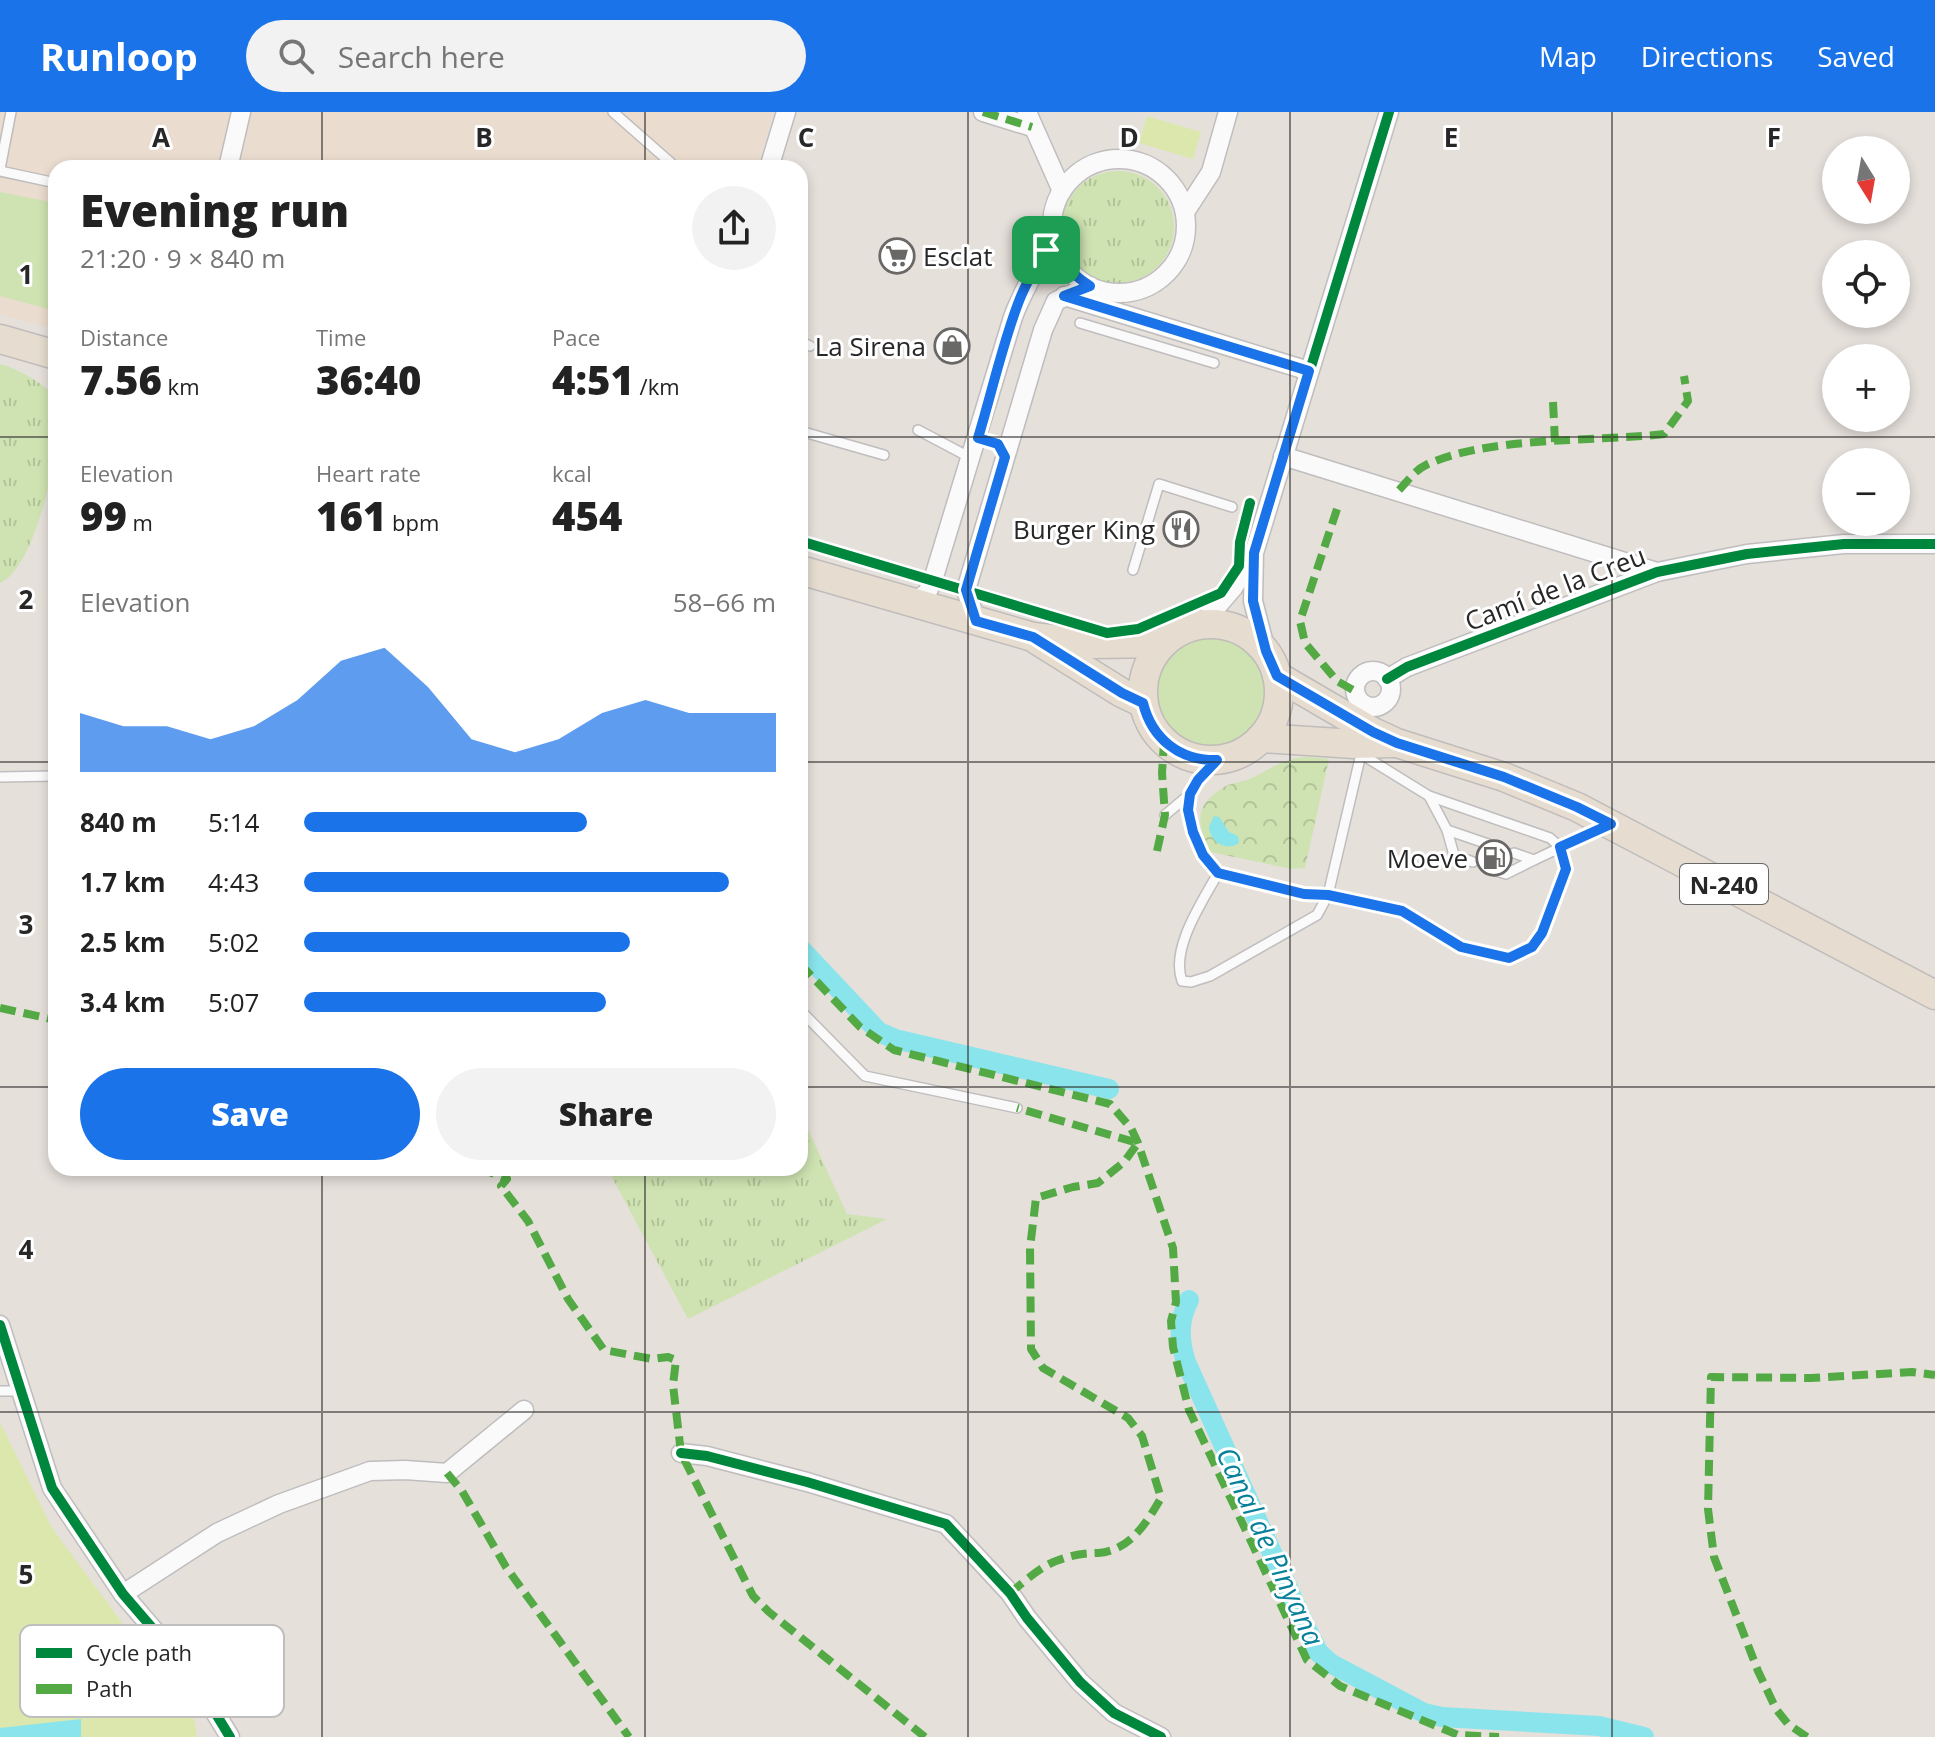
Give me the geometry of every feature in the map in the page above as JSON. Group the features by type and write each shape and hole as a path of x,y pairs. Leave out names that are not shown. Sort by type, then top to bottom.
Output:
{"main road":[{"path":"0,339 48,353"},
{"path":"808,572 1033,637 1093,644 1163,643"},
{"path":"1201,625 1181,631 1163,643 1146,671 1143,703 1156,734 1173,749 1195,758 1217,760 1237,755 1261,738 1277,709 1271,664"},
{"name":"N-240","path":"1201,625 1222,625 1242,631 1271,664 1373,732 1397,743 1504,777 1565,802 1935,995"},
{"path":"1033,637 1143,703"},
{"name":"N-240","path":"1261,738 1358,749 1397,743"}],"street":[{"path":"230,160 241,112"},
{"path":"771,160 786,112"},
{"path":"983,112 1029,120 1062,191"},
{"path":"1185,212 1211,172 1228,112"},
{"path":"1201,625 1233,588 1254,553 1389,112"},
{"path":"913,602 927,593 933,580 1019,300 1046,250 1054,209 1062,191 1077,174 1097,163 1119,159 1142,163 1162,174 1177,191 1185,212 1186,233 1180,254 1168,272 1152,285 1132,292 1110,293 1090,286 1062,262 1052,228"},
{"path":"976,621 966,590 1043,330 1056,301 1090,286"},
{"path":"1064,296 1309,371"},
{"path":"980,431 1002,429 1011,435"},
{"path":"980,431 998,444 1005,457"},
{"name":"Camí de la Creu","path":"1283,456 1657,572"},
{"name":"Camí de la Creu","path":"1387,679 1407,667 1657,572 1747,554 1844,544 1935,544"},
{"path":"1254,553 1253,601 1271,664"},
{"path":"1604,555 1610,576 1607,591"},
{"path":"0,1325 52,1488 123,1594 150,1625"},
{"path":"123,1594 217,1533 279,1504 370,1471 447,1473 524,1410"},
{"path":"681,1453 707,1456 807,1482 946,1524 1010,1593 1080,1682 1114,1713 1161,1737"},
{"path":"218,1717 230,1737"}],"lane":[{"path":"11,112 0,170 48,181"},
{"path":"613,112 668,160"},
{"path":"1080,323 1214,363"},
{"path":"918,430 972,458"},
{"path":"808,433 884,455"},
{"path":"1133,570 1159,484 1232,507"},
{"path":"1190,794 1188,810 1193,832 1203,855 1218,873 1304,894 1328,895 1402,911 1461,947 1509,958 1532,947 1542,933 1566,869 1560,847 1550,838 1429,796 1358,749 1328,895 1317,915 1210,976 1191,982 1182,981 1180,963 1189,927 1218,873"},
{"path":"1165,815 1190,794 1198,780 1217,760"},
{"path":"0,777 48,776"},
{"path":"1429,796 1447,830 1454,855 1473,862"},
{"path":"1496,871 1506,874 1611,824"},
{"path":"1447,830 1491,845"},
{"path":"1514,853 1534,860"},
{"path":"808,1018 865,1076 1017,1108"},
{"path":"0,1391 20,1391"}],"shaded area":[{"path":"0,112 773,112 759,160 48,160 48,328 0,314"}],"green space":[{"path":"1147,116 1201,132 1193,159 1139,143"},
{"path":"1118,171 1140,175 1158,187 1170,205 1174,227 1170,249 1158,267 1140,279 1118,283 1096,279 1078,267 1066,249 1062,227 1066,205 1078,187 1096,175"},
{"path":"0,192 48,201 48,309 0,296"},
{"path":"0,364 30,377 48,390 48,486 30,544 11,575 0,583"},
{"path":"1211,634 1243,643 1259,659 1268,691 1259,723 1243,739 1211,748 1179,739 1163,723 1154,691 1163,659 1179,643"},
{"path":"1307,757 1329,759 1305,868 1292,869 1210,852 1200,816 1214,794 1286,761"},
{"path":"808,1129 847,1214 887,1219 688,1319 611,1176 808,1176"},
{"path":"0,1422 52,1528 124,1625 20,1625 20,1717 192,1717 197,1737 0,1737"}],"water":[{"path":"1214,816 1219,817 1229,832 1238,836 1239,843 1224,846 1212,837 1209,827"},
{"path":"81,1719 81,1737 0,1737 0,1728"}],"waterway":[{"name":"Canal de Pinyana","path":"808,957 879,1032 895,1039 1109,1089"},
{"name":"Canal de Pinyana","path":"1189,1300 1181,1331 1186,1362 1319,1653 1330,1663 1424,1713 1442,1717 1599,1726 1644,1737"}],"marked path":[{"path":"983,112 1032,127"},
{"path":"1064,296 1309,371"},
{"path":"1399,490 1426,465 1479,449 1664,434 1688,401 1684,376"},
{"path":"1553,402 1555,442"},
{"path":"1337,509 1300,621 1305,643 1337,681 1355,691"},
{"path":"1157,851 1165,815 1162,773 1164,742"},
{"path":"808,972 860,1027 894,1050 1110,1104 1131,1128 1138,1143 1173,1248 1176,1302 1171,1321 1173,1347 1189,1410 1307,1660 1340,1686 1458,1735 1499,1737"},
{"path":"0,1008 48,1018"},
{"path":"1010,1593 1056,1561 1119,1547 1136,1534 1161,1498 1142,1436 1128,1418 1043,1368 1031,1349 1030,1248 1036,1198 1098,1183 1124,1162 1138,1143 1017,1108"},
{"path":"499,1176 507,1179 501,1186 528,1221 568,1299 604,1350 676,1360 673,1385 681,1453 753,1596 925,1737"},
{"path":"1807,1737 1788,1724 1776,1709 1714,1557 1708,1509 1711,1377 1811,1378 1912,1372 1935,1375"},
{"path":"447,1473 462,1491 506,1567 629,1737"}],"cycle path":[{"path":"1266,651 1253,601 1254,553 1389,112"},
{"path":"808,543 1107,633 1138,629 1221,593 1239,566 1240,542 1250,503"},
{"path":"1387,679 1407,667 1657,572 1747,554 1844,544 1935,544"},
{"path":"0,1325 52,1488 123,1594 150,1625"},
{"path":"681,1453 707,1456 807,1482 946,1524 1010,1593 1080,1682 1114,1713 1161,1737"},
{"path":"218,1717 230,1737"}],"place":[{"name":"Esclat","path":"897,256"},
{"name":"La Sirena","path":"952,346"},
{"name":"Burger King","path":"1181,529"},
{"name":"Moeve","path":"1494,858"}],"route":[{"path":"1052,228 1062,262 1090,286 1064,296 1309,371 1254,553 1253,601 1266,651 1277,676 1373,732 1405,746 1504,777 1611,824 1560,847 1566,869 1553,908 1532,947 1509,958 1461,947 1402,911 1328,895 1304,894 1218,873 1203,855 1188,810 1190,794 1198,780 1217,760 1195,758 1173,749 1156,734 1143,703 1033,637 976,621 966,590 1005,457 994,441 978,438 1019,300 1046,250 1052,228"}]}
